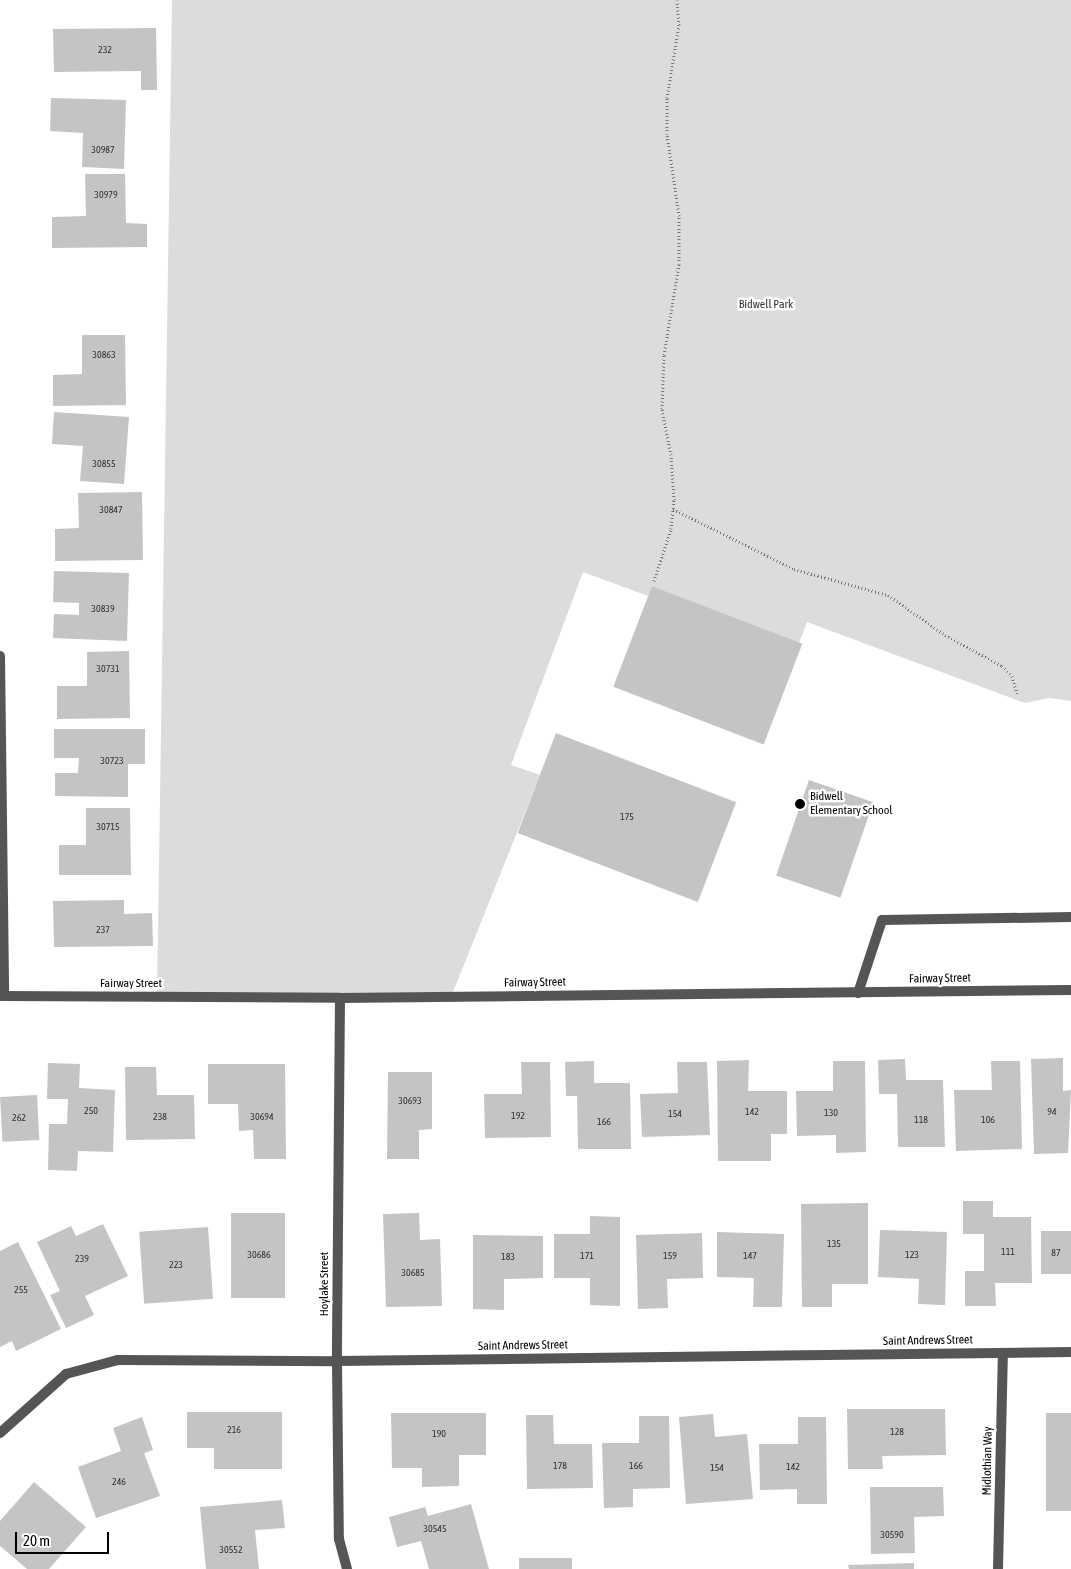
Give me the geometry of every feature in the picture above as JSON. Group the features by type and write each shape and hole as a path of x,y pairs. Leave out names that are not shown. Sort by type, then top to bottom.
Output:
{"street":[{"path":"0,656 2,996"},
{"path":"858,993 882,920 1071,917"},
{"name":"Fairway Street","path":"2,996 340,998 1071,990"},
{"name":"Hoylake Street","path":"340,998 336,1360 339,1539 347,1569"},
{"name":"Saint Andrews Street","path":"0,1433 66,1374 118,1360 336,1360 1071,1352"},
{"name":"Midlothian Way","path":"998,1569 1003,1353"}],"path":[{"path":"654,581 671,528 673,510 671,455 662,409 664,354 679,264 679,216 667,134 667,98 679,25 677,0"},
{"path":"673,510 794,568 888,595 944,635 1002,666 1012,676 1017,693"}],"green space":[{"name":"Bidwell Park","path":"172,0 1071,0 1071,701 1049,698 1025,703 807,622 799,643 652,586 648,596 583,572 511,765 540,775 451,997 157,997"}],"building":[{"path":"156,28 157,90 141,90 141,71 54,72 53,29"},
{"path":"51,98 126,100 124,169 82,167 83,133 50,131"},
{"path":"85,174 125,174 126,223 147,224 147,247 52,248 52,217 86,216"},
{"path":"82,335 125,335 126,405 53,406 53,375 82,374"},
{"path":"54,412 129,417 124,484 80,481 83,446 52,444"},
{"path":"142,492 143,560 55,561 55,529 79,528 78,493"},
{"path":"54,571 129,573 127,641 53,638 54,614 79,615 79,603 53,602"},
{"path":"652,586 802,644 764,745 613,687"},
{"path":"129,651 130,718 57,719 57,686 87,686 87,652"},
{"path":"54,729 145,729 145,764 128,764 128,797 55,796 55,773 78,773 79,758 54,758"},
{"path":"556,733 736,802 698,902 518,833"},
{"path":"809,780 873,802 840,898 776,875"},
{"path":"86,808 130,808 131,875 59,875 59,845 86,845"},
{"path":"124,900 124,914 152,913 153,946 54,947 53,901"},
{"path":"1063,1058 1063,1091 1071,1090 1068,1153 1034,1154 1031,1059"},
{"path":"905,1059 906,1080 943,1080 945,1147 898,1147 897,1094 879,1094 878,1060"},
{"path":"749,1060 748,1091 787,1091 787,1134 771,1134 771,1161 718,1161 717,1061"},
{"path":"594,1061 594,1083 630,1083 631,1149 578,1149 577,1096 566,1096 565,1062"},
{"path":"833,1061 865,1061 866,1152 836,1153 836,1135 797,1136 796,1091 833,1091"},
{"path":"991,1061 1020,1061 1022,1149 956,1151 954,1090 992,1090"},
{"path":"521,1062 550,1062 551,1137 485,1138 484,1094 522,1094"},
{"path":"677,1062 707,1062 710,1135 642,1137 640,1094 678,1093"},
{"path":"48,1063 80,1064 79,1088 115,1090 113,1152 78,1151 77,1171 48,1170 49,1124 67,1124 68,1099 47,1099"},
{"path":"208,1064 285,1064 286,1159 254,1159 253,1130 239,1131 238,1104 208,1104"},
{"path":"125,1067 156,1067 157,1095 194,1095 195,1139 126,1140"},
{"path":"388,1072 432,1072 432,1129 419,1130 419,1159 387,1159"},
{"path":"37,1095 39,1140 2,1142 0,1097"},
{"path":"963,1201 993,1201 993,1217 1031,1217 1032,1283 995,1283 996,1306 965,1306 965,1271 984,1271 984,1234 963,1234"},
{"path":"868,1203 868,1284 832,1284 832,1307 802,1307 801,1204"},
{"path":"231,1213 285,1213 285,1298 231,1298"},
{"path":"419,1213 420,1240 440,1239 442,1306 386,1307 383,1214"},
{"path":"590,1216 620,1217 620,1306 590,1305 590,1278 554,1278 554,1234 590,1234"},
{"path":"103,1224 128,1276 85,1296 94,1315 66,1328 50,1295 60,1291 37,1242 71,1226 76,1236"},
{"path":"208,1227 213,1299 144,1304 139,1232"},
{"path":"880,1230 947,1232 945,1305 918,1304 919,1279 878,1277"},
{"path":"1041,1231 1071,1231 1071,1274 1041,1274"},
{"path":"717,1232 784,1234 782,1307 753,1307 754,1278 717,1277"},
{"path":"702,1233 703,1278 667,1279 668,1308 638,1309 636,1235"},
{"path":"473,1235 543,1236 543,1278 504,1279 504,1310 473,1309"},
{"path":"18,1242 61,1329 16,1351 12,1341 0,1347 0,1251"},
{"path":"847,1409 945,1409 946,1455 882,1456 883,1469 848,1469"},
{"path":"187,1412 282,1412 282,1469 214,1469 214,1448 187,1448"},
{"path":"391,1413 486,1413 486,1455 459,1455 459,1486 422,1487 422,1468 392,1468"},
{"path":"1046,1413 1071,1413 1071,1511 1046,1511"},
{"path":"713,1414 715,1437 747,1434 753,1499 686,1504 679,1417"},
{"path":"526,1415 553,1415 554,1444 592,1444 593,1488 527,1489"},
{"path":"639,1416 669,1416 670,1488 633,1489 633,1507 604,1508 602,1443 639,1443"},
{"path":"142,1417 153,1450 144,1453 160,1496 96,1518 78,1467 121,1451 113,1428"},
{"path":"798,1417 826,1417 827,1504 797,1504 797,1489 760,1490 759,1444 798,1444"},
{"path":"34,1482 86,1527 49,1569 27,1569 0,1546 0,1521"},
{"path":"870,1487 943,1487 944,1516 914,1517 915,1553 871,1554"},
{"path":"282,1500 285,1528 255,1530 259,1569 206,1569 200,1507"},
{"path":"471,1504 489,1569 429,1569 421,1541 397,1547 389,1517 425,1507 428,1516"},
{"path":"519,1558 572,1558 572,1569 519,1569"},
{"path":"914,1563 914,1569 849,1569 848,1565"}],"place":[{"name":"Bidwell Elementary School","path":"800,804"}]}
